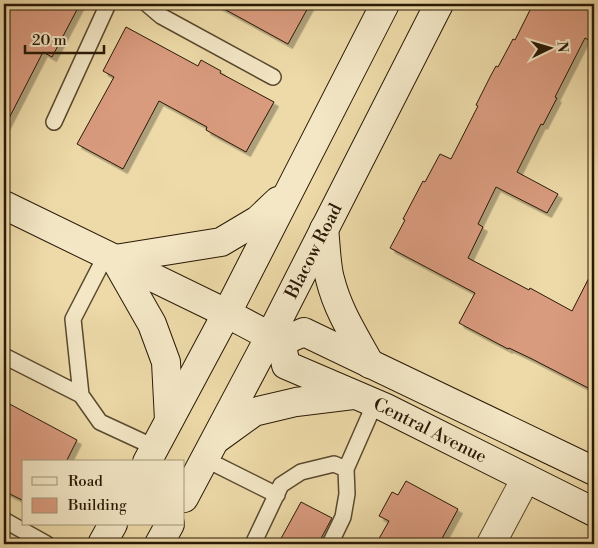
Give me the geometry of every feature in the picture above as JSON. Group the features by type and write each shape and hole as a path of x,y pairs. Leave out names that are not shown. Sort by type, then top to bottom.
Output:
{"main road":[{"path":"150,454 226,313 385,4"},
{"name":"Blacow Road","path":"185,496 209,450 275,339 324,229 439,4"},
{"path":"110,257 221,242 258,220 289,190"},
{"path":"4,205 226,313 275,339"},
{"path":"324,229 329,277 342,315 370,364"},
{"path":"110,257 152,324 166,362 169,420"},
{"name":"Central Avenue","path":"594,471 304,332 275,339 286,365 366,399 594,512"},
{"path":"209,450 254,412 296,402 366,399"},
{"path":"491,544 526,478"},
{"path":"102,544 112,526"},
{"path":"159,544 169,526"}],"lane":[{"path":"54,122 108,4"},
{"path":"147,4 161,16 273,77"},
{"path":"81,395 73,319 110,257"},
{"path":"4,356 81,395 100,422 150,454"},
{"path":"330,544 343,517 347,494 346,469 366,399"},
{"path":"209,450 276,495"},
{"path":"253,544 281,485 301,472 334,464 346,469"},
{"path":"4,520 48,544"}],"building":[{"path":"4,4 80,4 52,57 43,52 4,128"},
{"path":"215,4 310,4 288,44"},
{"path":"533,4 594,4 594,43 585,38 555,97 557,98 543,125 541,124 517,172 558,194 547,213 496,187 478,224 483,227 468,258 572,311 594,268 594,391 459,323 475,293 390,248 423,181 425,182 440,154 451,159 478,106 476,105 490,77 496,66 498,67 513,39 515,40"},
{"path":"126,27 198,66 201,60 221,71 220,73 274,102 246,152 206,130 207,127 159,101 123,169 77,144 114,77 103,71"},
{"path":"4,401 77,440 67,460 22,460 22,500 4,491"},
{"path":"406,481 458,509 439,544 376,544 389,521 379,516 392,492 398,495"},
{"path":"301,502 332,518 318,544 278,544"}]}
